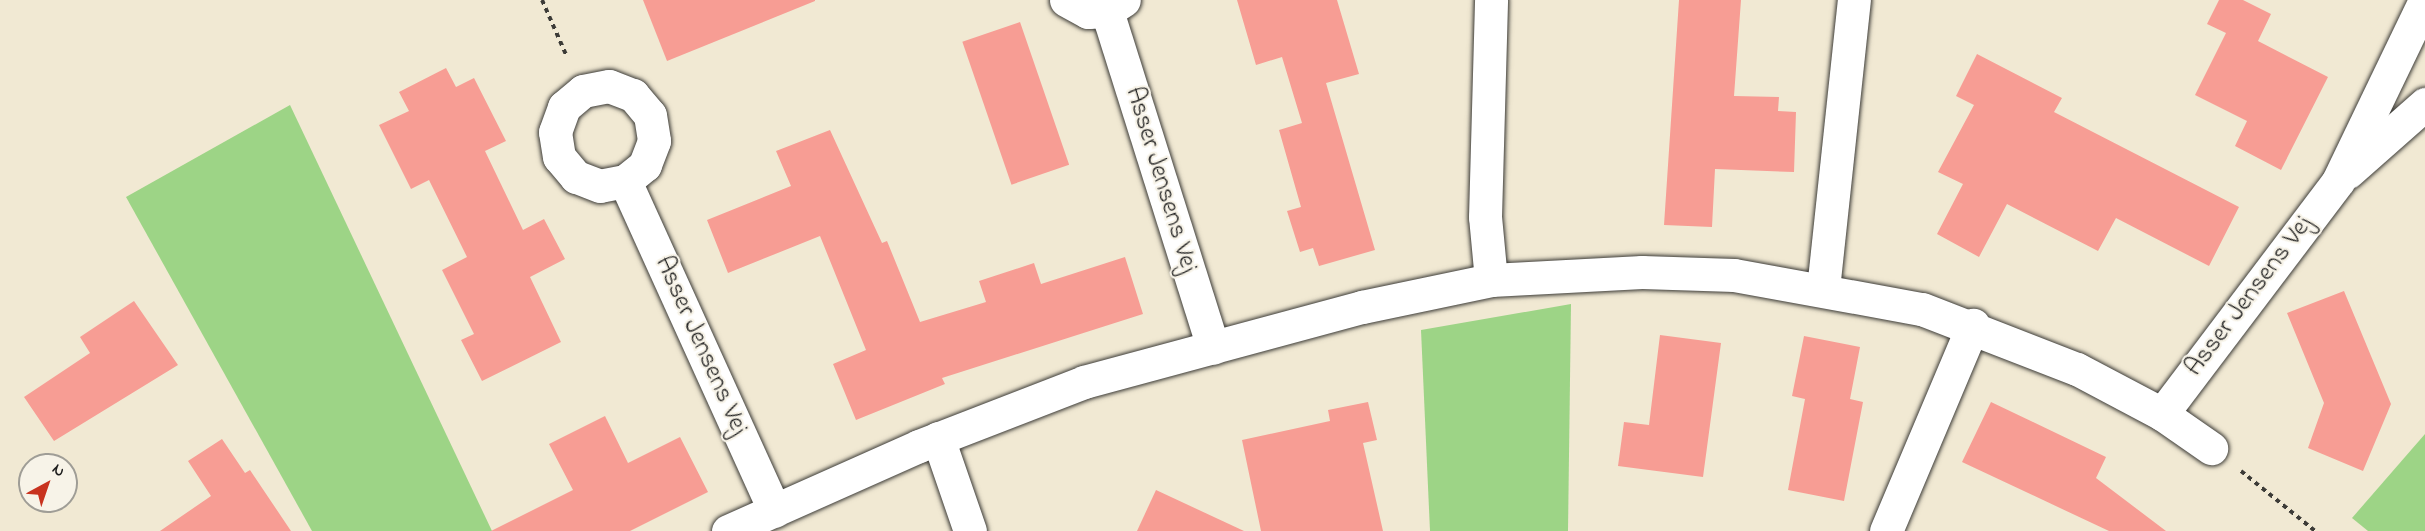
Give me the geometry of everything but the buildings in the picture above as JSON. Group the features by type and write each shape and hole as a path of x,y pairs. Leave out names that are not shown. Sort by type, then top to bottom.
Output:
{"street":[{"name":"Asser Jensens Vej","path":"1066,0 1088,12 1116,6 1213,348"},
{"path":"1491,0 1485,217 1491,280"},
{"name":"Asser Jensens Vej","path":"2162,414 2338,181 2425,0"},
{"path":"1823,289 1857,7"},
{"path":"609,86 633,95 650,115 654,141 645,165 625,181 600,186 584,180 559,157 558,123 564,107 583,91 609,86"},
{"name":"Asser Jensens Vej","path":"2338,181 2425,104"},
{"name":"Asser Jensens Vej","path":"625,181 775,512"},
{"path":"728,531 938,438 1084,382 1491,280 1642,272 1734,275 1823,289 1973,325 2077,369 2162,414 2211,448"},
{"path":"1886,531 1973,325"},
{"path":"938,438 970,531"}],"path":[{"path":"542,0 583,91"},
{"path":"2211,448 2315,531"}],"green space":[{"path":"290,105 492,531 312,531 126,197"},
{"path":"1571,304 1568,531 1430,531 1421,330"},
{"path":"2425,434 2425,531 2368,531 2352,518"}]}
